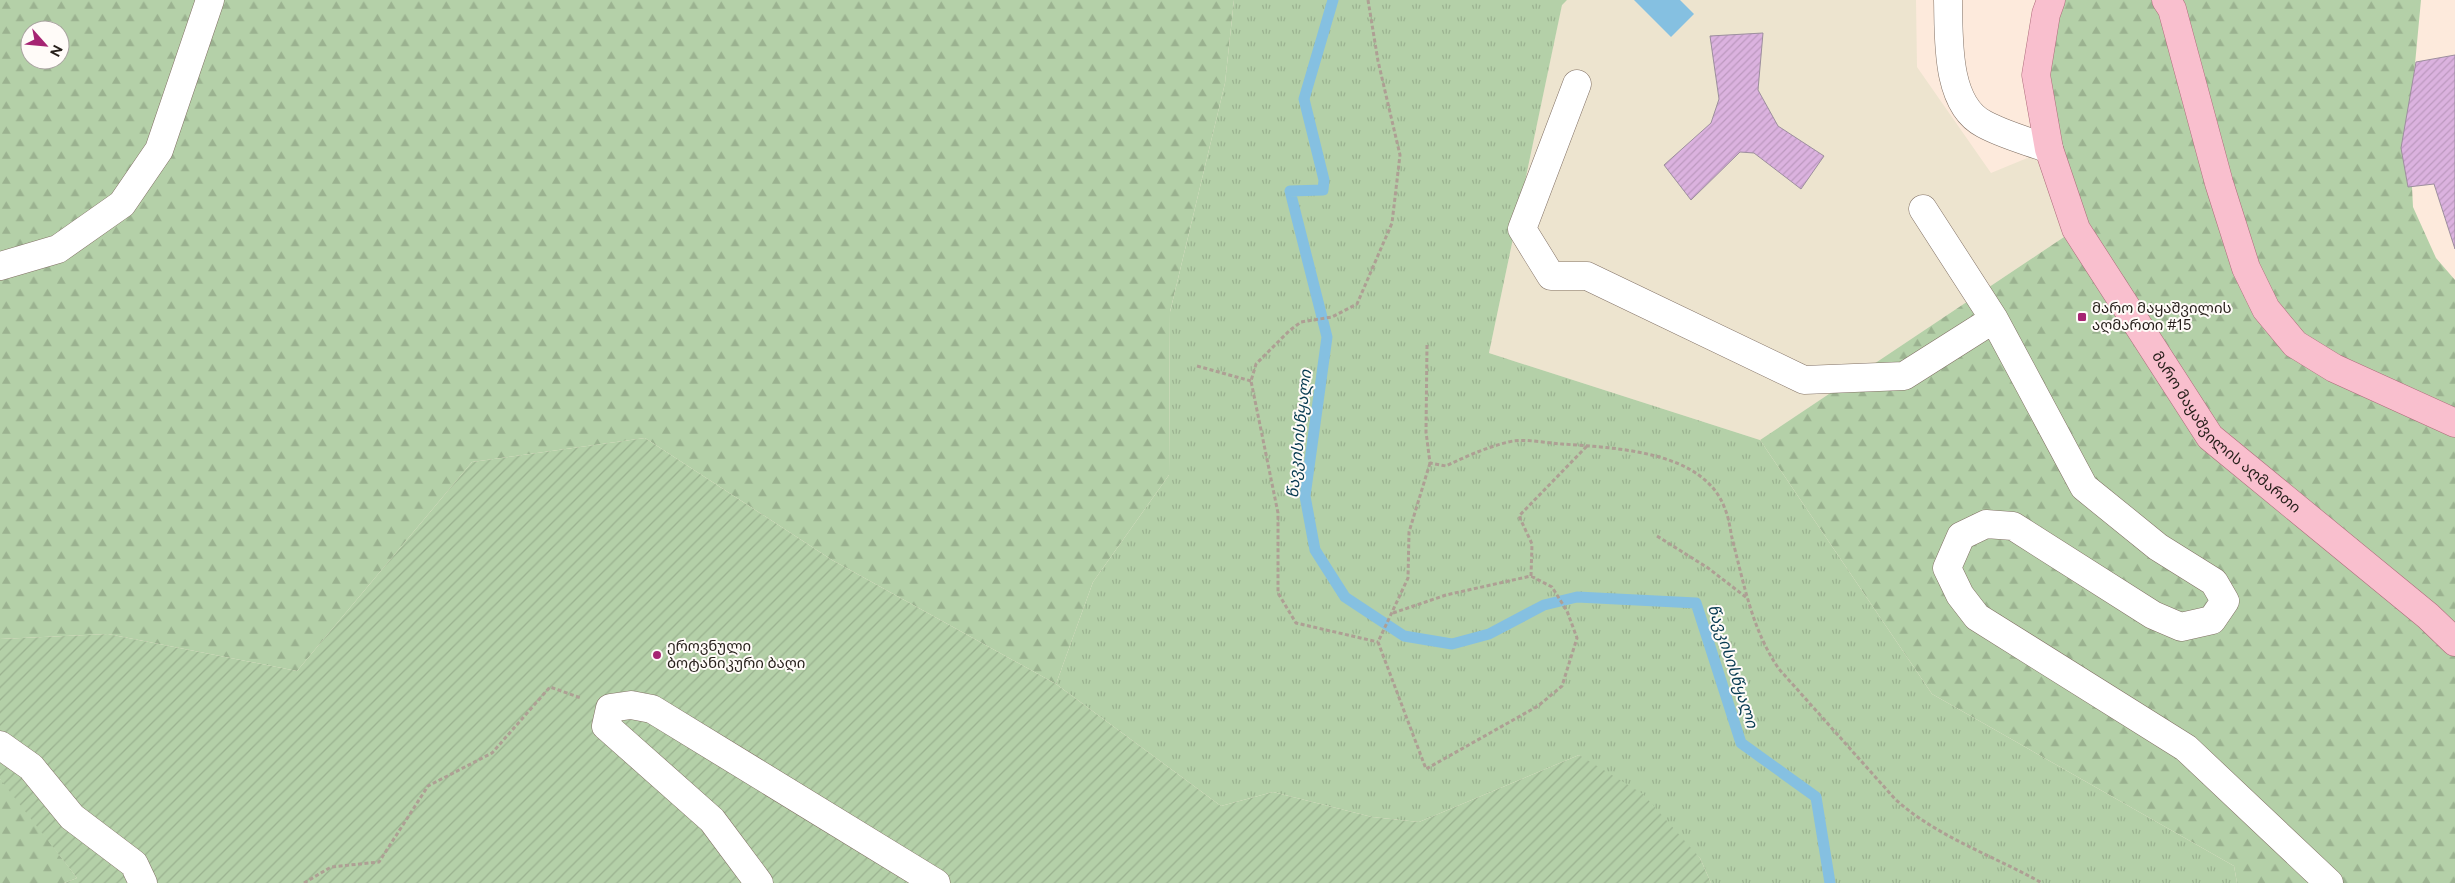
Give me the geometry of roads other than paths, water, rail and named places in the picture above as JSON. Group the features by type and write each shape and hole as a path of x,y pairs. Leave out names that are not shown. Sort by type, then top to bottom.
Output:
{"main road":[{"name":"მარო მაყაშვილის აღმართი","path":"2051,0 2046,14 2036,75 2049,148 2076,229 2210,437 2428,616 2455,642"},
{"path":"2166,0 2172,9 2219,183 2246,268 2266,309 2295,344 2334,368 2455,423"}],"lane":[{"path":"0,266 58,249 122,204 159,150 210,0"},
{"path":"1948,0 1950,64 1968,110 1983,124 2049,148"},
{"path":"1577,84 1522,229 1551,276 1587,276 1804,380 1904,376 1994,319"},
{"path":"1922,209 1994,319 2084,486 2158,547 2214,582 2225,601 2212,620 2181,627 2153,615 2014,526 1986,524 1961,536 1947,568 1960,595 1977,617 2186,748 2329,883"},
{"path":"759,883 712,820 606,726 610,708 631,705 652,709 936,883"},
{"path":"0,745 31,767 72,817 134,864 143,883"}],"water":[{"path":"1634,0 1680,0 1694,14 1671,37"}],"waterway":[{"name":"წავკისისწყალი","path":"1333,0 1304,99 1324,180 1323,190 1290,191 1327,337 1305,496 1315,550 1345,597 1404,636 1452,644 1489,634 1544,605 1577,597 1696,603 1741,743 1816,797 1830,883"}],"place":[{"name":"მარო მაყაშვილის აღმართი #15","path":"2082,317"},
{"name":"ეროვნული ბოტანიკური ბაღი","path":"657,655"}]}
